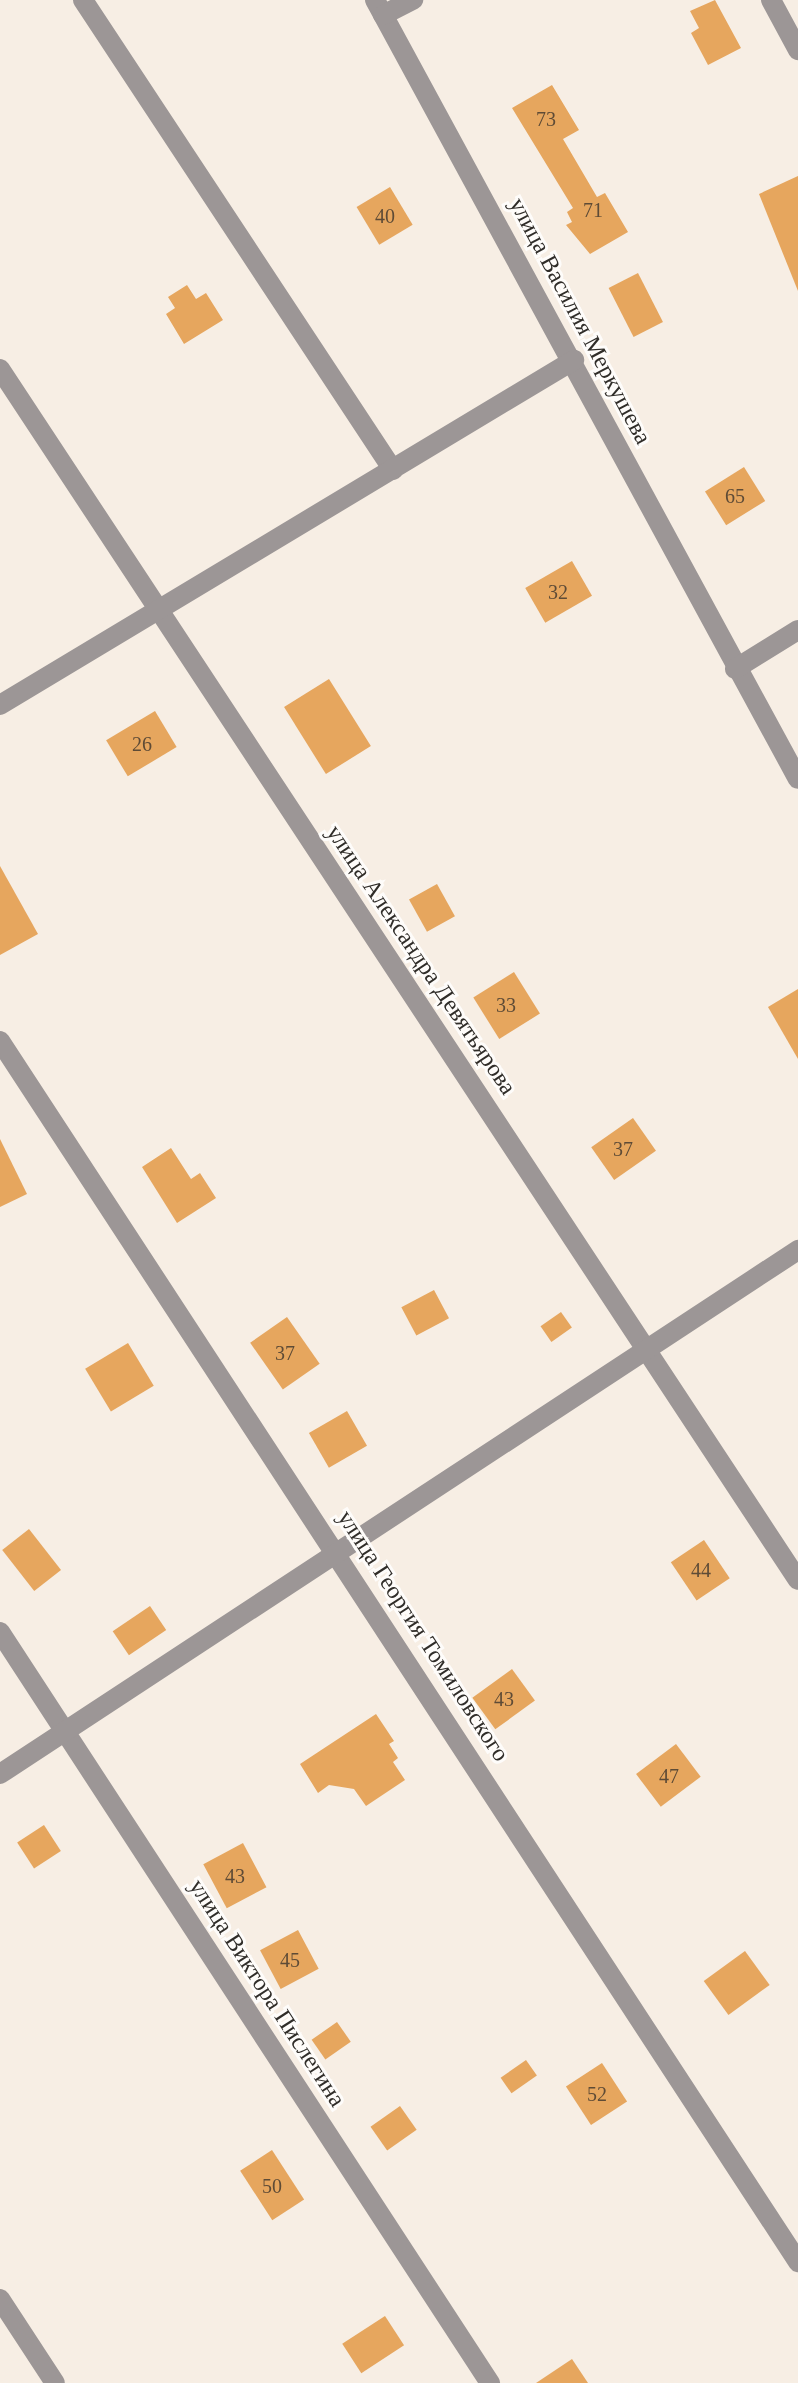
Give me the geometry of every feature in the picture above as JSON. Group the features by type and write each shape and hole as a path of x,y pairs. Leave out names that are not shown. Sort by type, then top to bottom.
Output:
{"street":[{"path":"83,0 393,470"},
{"path":"379,8 413,0"},
{"path":"771,0 798,50"},
{"name":"улица Василия Меркушева","path":"379,8 574,360 735,669 798,779"},
{"path":"0,705 156,607 393,470 574,360"},
{"name":"улица Александра Девятьярова","path":"0,369 798,1580"},
{"path":"735,669 798,630"},
{"name":"улица Георгия Томиловского","path":"0,1041 336,1550 798,2262"},
{"path":"0,1774 336,1550 798,1250"},
{"name":"улица Виктора Пислегина","path":"0,1632 490,2383"},
{"path":"0,2299 55,2383"}],"building":[{"path":"715,0 741,48 708,65 691,33 699,28 690,11"},
{"path":"552,85 579,130 563,139 597,197 605,193 628,232 590,254 566,225 572,222 567,212 573,208 512,108"},
{"path":"798,176 798,291 759,194"},
{"path":"390,187 413,225 379,245 357,207"},
{"path":"638,273 663,322 634,337 609,288"},
{"path":"187,285 196,299 206,293 223,320 184,344 166,314 175,308 168,297"},
{"path":"744,467 765,501 726,525 705,491"},
{"path":"572,561 592,596 545,623 525,588"},
{"path":"329,679 371,746 326,774 284,707"},
{"path":"155,711 177,747 128,776 106,740"},
{"path":"0,866 38,934 0,955"},
{"path":"437,884 455,916 427,932 409,900"},
{"path":"514,972 540,1014 499,1039 473,997"},
{"path":"798,989 798,1059 768,1007"},
{"path":"633,1118 656,1151 614,1180 591,1147"},
{"path":"0,1139 27,1194 0,1207"},
{"path":"171,1148 191,1179 200,1173 216,1198 177,1223 142,1167"},
{"path":"434,1290 449,1318 416,1336 401,1307"},
{"path":"561,1312 572,1328 551,1342 541,1326"},
{"path":"287,1317 320,1364 283,1390 250,1343"},
{"path":"128,1343 154,1386 111,1412 85,1369"},
{"path":"347,1411 367,1446 329,1468 309,1433"},
{"path":"29,1529 61,1570 34,1591 2,1550"},
{"path":"704,1540 730,1578 697,1601 671,1562"},
{"path":"150,1606 166,1630 129,1655 113,1631"},
{"path":"512,1669 535,1701 495,1729 472,1698"},
{"path":"376,1714 394,1741 389,1744 398,1758 393,1762 405,1780 366,1806 354,1789 329,1785 318,1793 300,1764"},
{"path":"676,1744 701,1777 661,1807 636,1774"},
{"path":"44,1825 61,1851 34,1868 17,1842"},
{"path":"243,1843 266,1887 227,1908 203,1864"},
{"path":"298,1930 319,1969 281,1989 260,1950"},
{"path":"745,1951 770,1985 728,2015 704,1981"},
{"path":"337,2022 351,2042 325,2059 312,2040"},
{"path":"526,2060 537,2076 512,2093 501,2078"},
{"path":"602,2063 627,2102 591,2125 566,2086"},
{"path":"400,2106 417,2130 387,2150 371,2127"},
{"path":"272,2150 304,2199 272,2220 240,2171"},
{"path":"385,2316 404,2345 361,2373 342,2344"},
{"path":"572,2359 588,2383 536,2383"}]}
